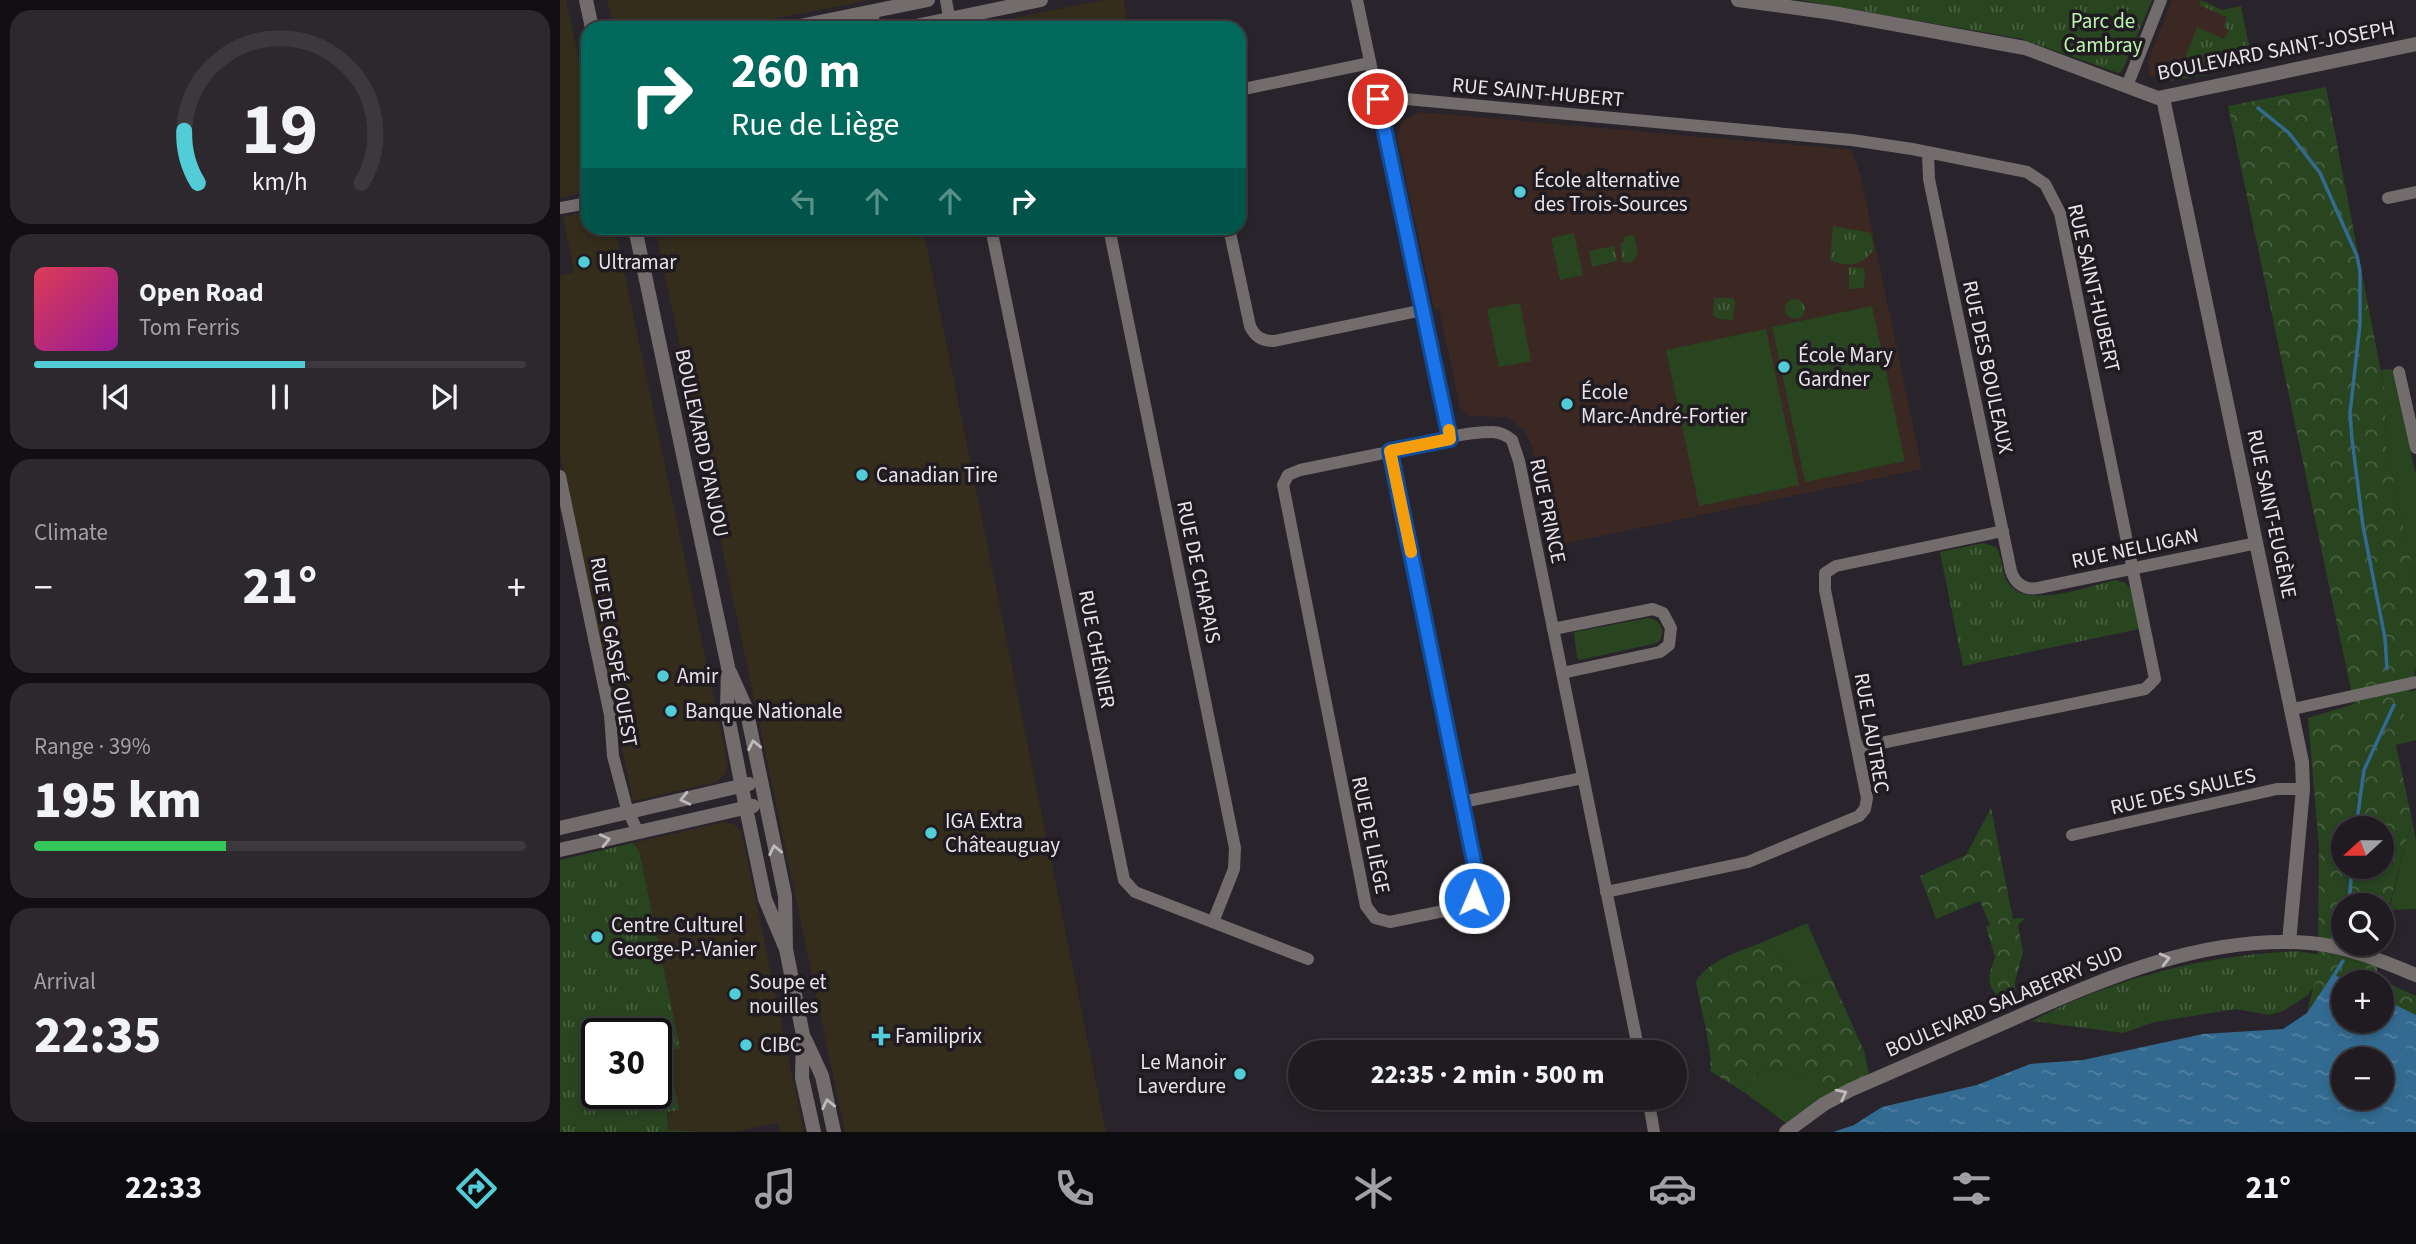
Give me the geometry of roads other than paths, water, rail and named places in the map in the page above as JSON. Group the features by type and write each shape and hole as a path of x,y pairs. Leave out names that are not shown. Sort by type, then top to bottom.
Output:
{"street":[{"path":"586,0 590,21"},
{"path":"825,21 928,0"},
{"path":"946,0 950,21"},
{"path":"958,21 1041,0"},
{"path":"1357,0 1450,439"},
{"name":"BOULEVARD SAINT-JOSEPH","path":"1738,0 2002,43 2047,55 2163,97 2416,44"},
{"path":"2127,86 2161,0"},
{"path":"871,12 873,21"},
{"path":"1246,89 1370,63"},
{"name":"RUE SAINT-EUGÈNE","path":"2163,97 2302,762 2304,789 2289,943"},
{"name":"RUE SAINT-HUBERT","path":"1378,99 1395,98 1852,140 2026,172 2040,178 2054,197 2156,671 2150,687 1857,748"},
{"name":"RUE DES BOULEAUX","path":"1928,153 1928,175 2013,578 2021,585"},
{"path":"2388,198 2416,192"},
{"path":"560,208 581,204"},
{"name":"BOULEVARD D'ANJOU","path":"636,235 728,667 746,708 785,896 786,948 803,1035 802,1078 814,1132"},
{"name":"RUE CHÉNIER","path":"992,235 1124,880 1135,892 1308,959"},
{"name":"RUE DE CHAPAIS","path":"1110,235 1235,848 1234,869 1213,922"},
{"path":"1230,235 1250,326 1255,335 1263,340 1274,341 1423,310"},
{"path":"2399,372 2416,448"},
{"name":"RUE PRINCE","path":"1450,439 1493,432 1503,434 1514,444 1637,1040"},
{"name":"RUE DE LIÈGE","path":"1390,451 1478,881 1474,898 1455,909 1390,922 1375,918 1365,902 1282,492 1284,480 1300,470 1390,451 1450,439"},
{"name":"RUE DE GASPÉ OUEST","path":"560,476 610,715 613,756 629,812 638,832"},
{"name":"RUE LAUTREC","path":"1606,892 1748,862 1855,819 1865,808 1867,798 1825,590 1825,573 1836,566 2003,531"},
{"name":"RUE NELLIGAN","path":"2021,585 2032,589 2257,543"},
{"path":"1553,629 1648,610 1663,613 1671,628 1671,640 1660,652 1562,673"},
{"name":"BOULEVARD D'ANJOU","path":"728,667 727,712 741,786 765,899 786,948"},
{"path":"2293,709 2416,682"},
{"path":"1462,802 1583,778"},
{"path":"762,781 564,827 566,849 766,804"},
{"name":"RUE DES SAULES","path":"2072,835 2277,789 2304,789"},
{"name":"BOULEVARD SALABERRY SUD","path":"1786,1132 1824,1104 1850,1090 2111,976 2198,952 2289,943 2318,944 2352,951 2416,975"},
{"name":"BOULEVARD D'ANJOU","path":"803,1035 822,1076 834,1132"},
{"path":"1650,1110 1654,1132"}],"water":[{"path":"2331,977 2331,1033 2394,1033 2394,1004 2416,1015 2416,1132 1833,1132 1854,1125 1882,1107 1977,1085 2030,1064 2083,1060 2203,1034 2283,1029 2307,1013"}],"waterway":[{"path":"2258,108 2289,133 2320,173 2357,256 2360,271 2360,324 2350,413 2363,526 2385,638 2387,669"},
{"path":"2358,816 2364,770 2394,705"},
{"path":"2350,893 2351,879"},
{"path":"2337,970 2343,961"}],"place":[{"name":"École alternative des Trois-Sources","path":"1520,192"},
{"name":"Ultramar","path":"584,262"},
{"name":"École Mary Gardner","path":"1784,367"},
{"name":"École Marc-André-Fortier","path":"1567,404"},
{"name":"Canadian Tire","path":"862,475"},
{"name":"Amir","path":"663,676"},
{"name":"Banque Nationale","path":"671,711"},
{"name":"IGA Extra Châteauguay","path":"931,833"},
{"name":"Centre Culturel George-P.-Vanier","path":"597,937"},
{"name":"Soupe et nouilles","path":"735,994"},
{"name":"Familiprix","path":"881,1036"},
{"name":"CIBC","path":"746,1045"},
{"name":"Le Manoir Laverdure","path":"1240,1074"}],"park label":[{"name":"Parc de Cambray","path":"2103,33"}]}
